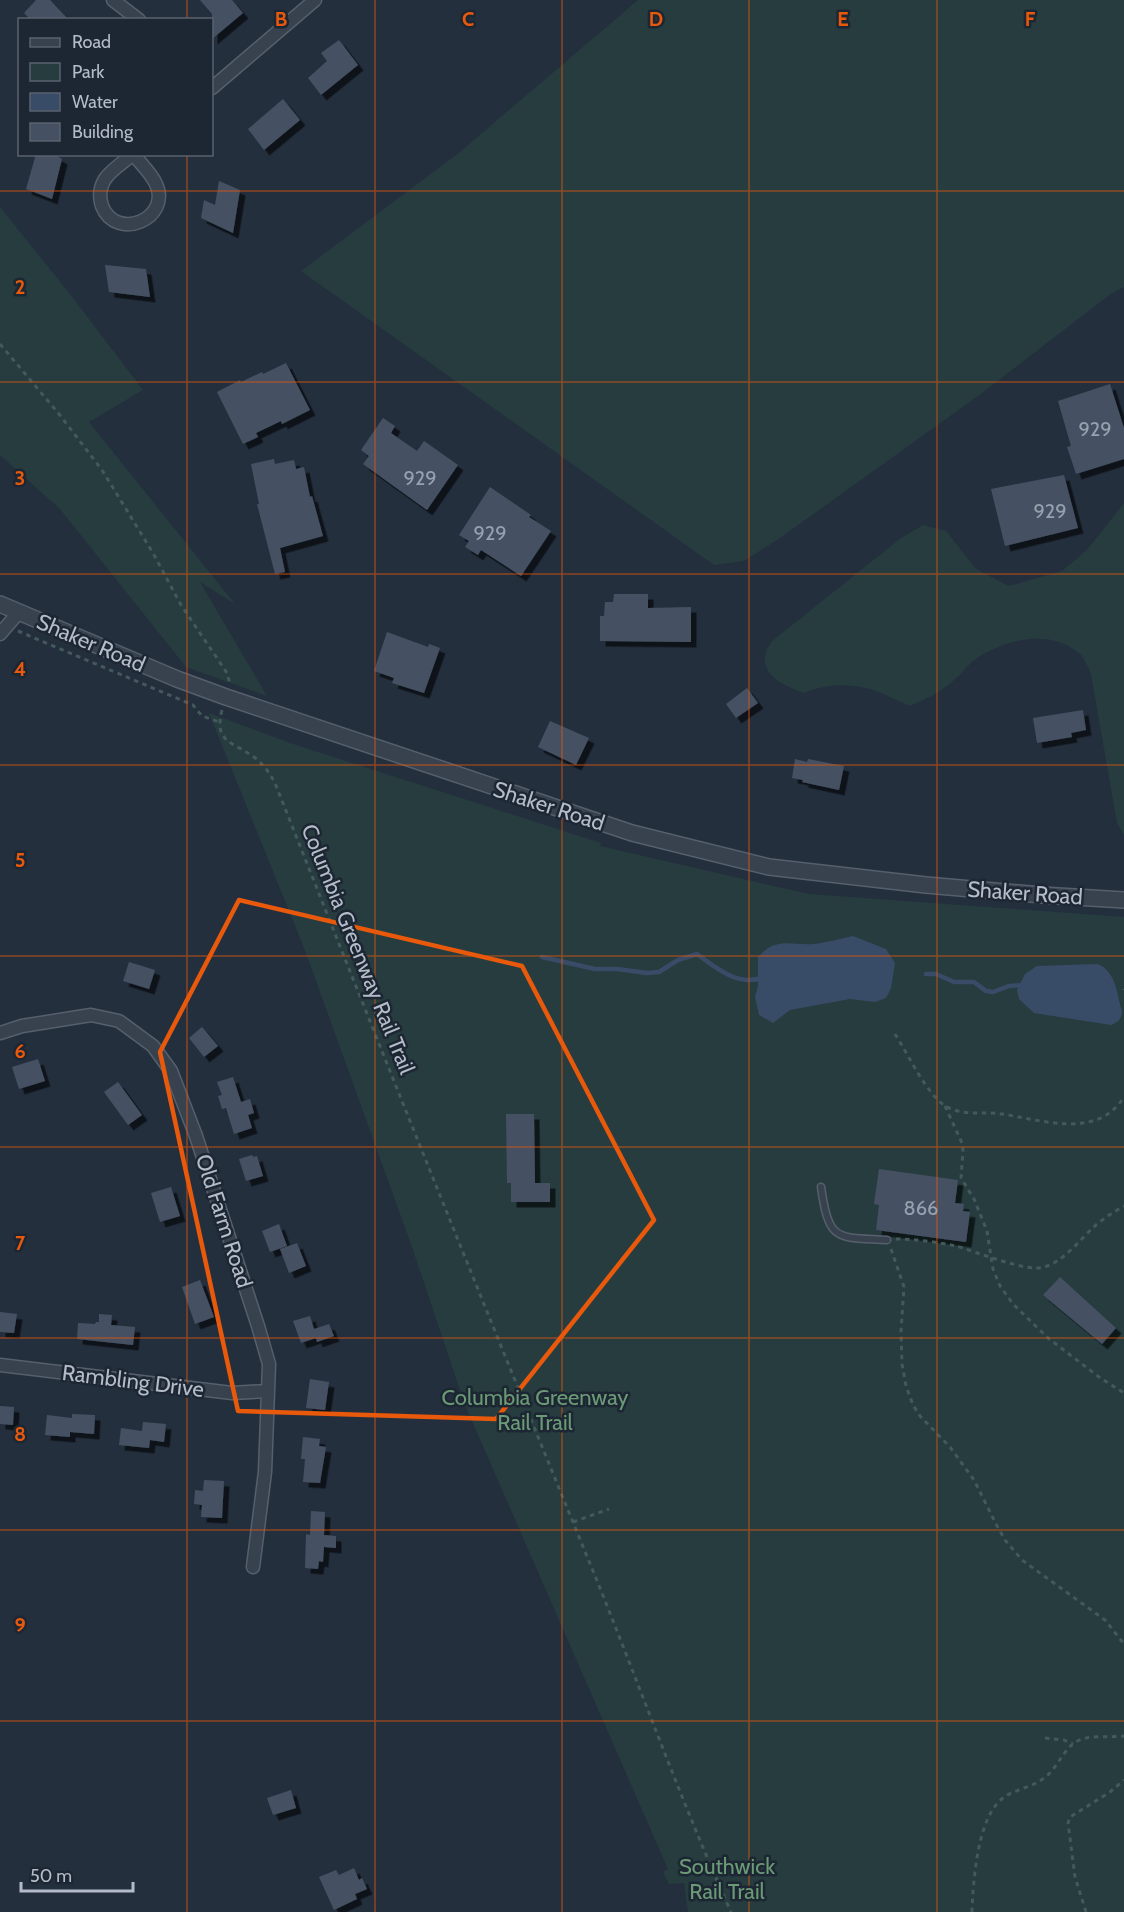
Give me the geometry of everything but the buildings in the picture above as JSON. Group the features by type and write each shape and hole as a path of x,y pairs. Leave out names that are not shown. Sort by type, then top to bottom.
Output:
{"street":[{"path":"113,0 136,18"},
{"path":"213,87 315,0"},
{"path":"131,156 108,176 101,187 100,194 102,206 109,217 127,225 146,220 154,211 159,200 156,182 135,156"},
{"name":"Shaker Road","path":"0,604 177,679 257,708 632,833 768,867 926,885 1124,900"},
{"path":"3,630 19,612"},
{"name":"Old Farm Road","path":"0,1033 22,1026 91,1015 119,1021 153,1046 171,1071 200,1148 258,1326 268,1364 265,1472 254,1567"},
{"name":"Rambling Drive","path":"0,1365 232,1393 267,1391"}],"lane":[{"path":"821,1187 828,1220 837,1234 845,1237 887,1240"}],"path":[{"path":"0,344 67,423 102,470 153,553 180,605 227,672 230,681 228,689"},
{"path":"3,630 193,705 202,716 219,722 222,707"},
{"name":"Columbia Greenway Rail Trail","path":"219,722 225,739 257,760 275,783 705,1855 731,1912"},
{"path":"896,1034 934,1097 957,1112 992,1113 1051,1123 1081,1124 1103,1118 1124,1097"},
{"path":"945,1106 961,1137 963,1151 961,1178 974,1199 987,1231 993,1269 1000,1286 1035,1328 1099,1377 1124,1393"},
{"path":"1124,1206 1099,1222 1057,1261 1043,1268 1029,1268 955,1246 907,1239 887,1240 904,1287 901,1331 902,1364 906,1386 913,1405 920,1416 950,1447 974,1480 1005,1540 1022,1560 1106,1620 1124,1644"},
{"path":"573,1522 609,1509"},
{"path":"972,1912 978,1852 992,1810 1006,1796 1032,1787 1048,1775 1073,1744 1080,1740 1124,1736"},
{"path":"1046,1738 1064,1740 1073,1744"},
{"path":"1086,1912 1075,1877 1068,1823 1070,1817 1110,1792 1124,1780"}],"highlighted area":[{"path":"239,900 522,966 654,1220 496,1419 238,1411 160,1052"}],"green space":[{"path":"638,0 1124,0 1124,287 1112,293 978,396 780,538 744,561 714,565 301,271 460,152"},
{"path":"0,207 143,390 89,422 235,604 200,582 267,696 186,667 60,509 0,455"},
{"path":"1124,503 1124,835 1117,823 1091,674 1082,656 1068,646 1056,641 1029,639 1002,646 977,658 939,692 910,706 875,691 854,686 828,686 804,693 778,681 767,669 766,652 771,642 901,538 923,525 946,531 976,569 1009,586 1062,571 1087,550"},
{"name":"Southwick Rail Trail","path":"209,713 296,745 601,843 600,846 809,894 1124,917 1124,1912 688,1912 684,1883 669,1884 663,1872 668,1869 465,1405 412,1247 306,953"}],"water":[{"path":"853,936 886,949 895,963 891,988 886,998 875,1002 850,999 790,1010 773,1023 759,1015 755,997 758,986 758,957 765,950 778,944 815,944"},
{"path":"1097,964 1112,977 1117,991 1122,1011 1116,1023 1111,1025 1034,1013 1019,999 1017,990 1025,974 1037,966"}],"waterway":[{"path":"542,957 595,969 647,973 659,972 678,960 697,954 735,978 744,980 762,978"},
{"path":"926,974 936,974 954,982 974,982 986,991 993,992 1009,986 1025,985"}]}
